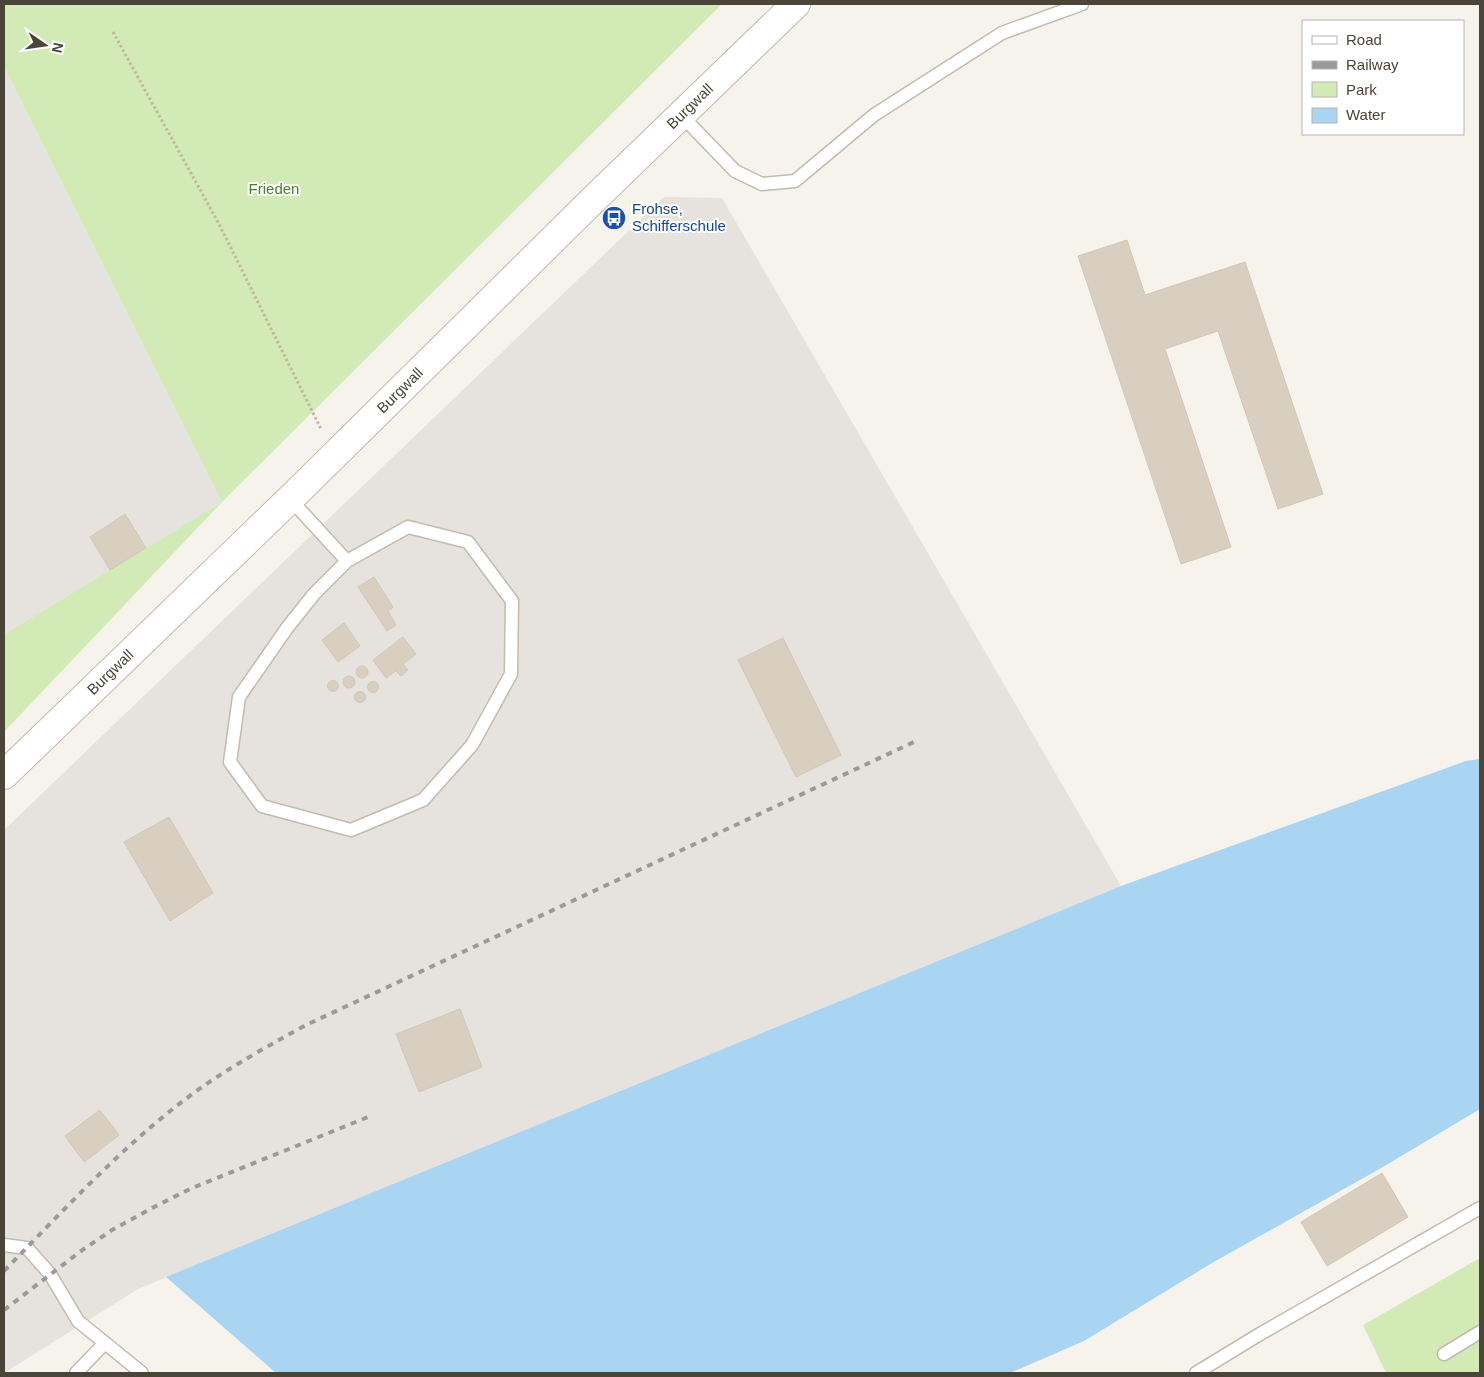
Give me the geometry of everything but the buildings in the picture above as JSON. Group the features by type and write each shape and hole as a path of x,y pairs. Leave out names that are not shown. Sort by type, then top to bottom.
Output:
{"street":[{"name":"Burgwall","path":"4,775 290,499 796,4"}],"lane":[{"path":"681,115 735,171 762,184 795,181 874,115 1002,33 1082,4"},
{"path":"290,499 347,561"},
{"path":"408,527 468,542 512,601 511,674 472,745 423,800 351,830 262,806 230,762 239,697 292,621 314,594 347,561 408,527"},
{"path":"1196,1373 1260,1334 1480,1208"},
{"path":"4,1244 27,1248 50,1274 78,1321 142,1373"},
{"path":"1444,1354 1480,1332"},
{"path":"76,1373 105,1343"}],"path":[{"path":"113,32 218,224 319,427 339,450"}],"shaded area":[{"path":"4,67 222,502 5,634 4,631"},
{"path":"664,197 722,198 1121,886 138,1289 4,1373 4,830"}],"green space":[{"name":"Frieden","path":"4,4 722,4 222,502 4,67"},
{"path":"222,502 4,732 4,631 5,634"},
{"path":"1480,1258 1480,1373 1386,1373 1363,1325"}],"water":[{"path":"1480,759 1480,1109 1383,1167 1212,1263 1084,1341 1010,1373 276,1373 166,1277 1121,886 1466,761"}],"railway":[{"path":"4,1271 119,1155 144,1133 195,1092 263,1049 306,1025 914,742"},
{"path":"4,1310 81,1251 112,1230 154,1207 190,1189 373,1115"}],"place":[{"name":"Frohse, Schifferschule","path":"614,218"}]}
